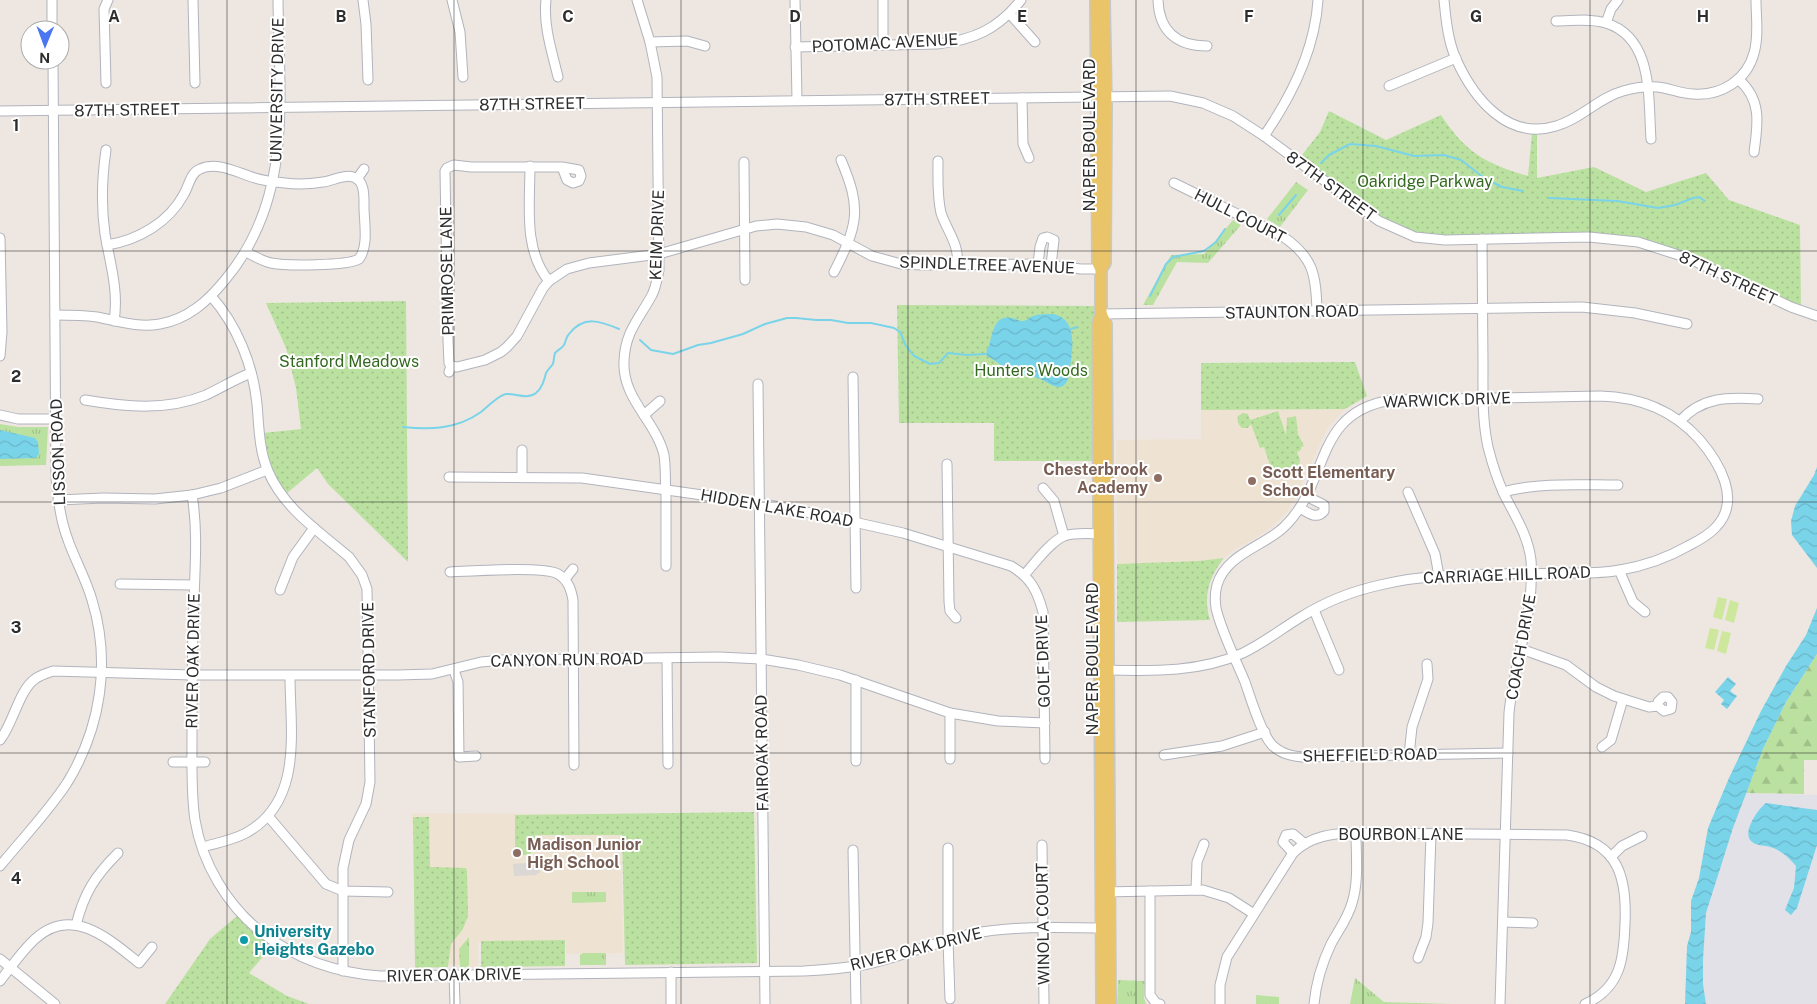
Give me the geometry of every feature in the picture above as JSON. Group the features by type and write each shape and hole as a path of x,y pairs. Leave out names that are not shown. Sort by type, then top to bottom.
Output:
{"main road":[{"name":"NAPER BOULEVARD","path":"1096,0 1101,98"},
{"name":"NAPER BOULEVARD","path":"1104,0 1098,263 1101,269 1102,314 1098,324 1103,534 1105,892 1110,1004"},
{"name":"NAPER BOULEVARD","path":"1102,1004 1106,928"}],"street":[{"path":"52,0 52,20"},
{"path":"106,83 104,10 108,0"},
{"path":"193,0 194,83"},
{"name":"UNIVERSITY DRIVE","path":"55,315 88,316 143,326 169,322 190,313 211,296 230,275 246,252 261,222 274,182 278,152 280,108 278,0"},
{"path":"362,0 366,24 368,80"},
{"path":"452,0 460,32 463,77"},
{"path":"546,0 547,29 558,77"},
{"name":"KEIM DRIVE","path":"637,0 650,42 656,77 659,270 655,289 634,323 625,349 624,360 627,384 637,407 654,428 664,455 666,566"},
{"path":"794,0 797,100"},
{"path":"883,0 883,45"},
{"name":"POTOMAC AVENUE","path":"795,47 937,44 966,40 988,30 1010,14 1021,0"},
{"path":"1158,0 1160,18 1173,36 1192,45 1207,46"},
{"path":"1264,136 1284,105 1295,81 1312,34 1318,0"},
{"path":"1444,0 1450,40 1456,58 1472,87 1487,107 1501,118 1525,128 1535,129 1555,127 1570,121 1618,92 1647,86 1686,94 1704,94 1725,89 1738,79 1749,66 1754,52 1756,0"},
{"path":"1606,23 1611,9 1618,0"},
{"path":"1010,14 1035,42"},
{"path":"1556,21 1590,20 1606,23 1625,34 1635,44 1644,64 1651,139"},
{"path":"650,42 688,41 705,46"},
{"path":"1389,86 1456,58"},
{"name":"LISSON ROAD","path":"0,866 56,798 78,763 94,725 100,697 102,672 102,655 96,617 88,587 68,539 58,500 53,70"},
{"path":"1738,79 1752,94 1757,107 1758,120 1754,152"},
{"name":"87TH STREET","path":"0,112 1170,96 1197,102 1229,114 1264,136 1372,216 1390,227 1415,237 1482,240 1589,237 1638,242 1688,258 1791,307 1817,316"},
{"path":"1022,98 1023,144 1029,158"},
{"path":"106,150 103,194 107,245 115,288 114,321"},
{"path":"834,272 854,227 852,189 841,160"},
{"path":"938,161 940,205 956,248 957,265"},
{"path":"744,162 745,280"},
{"name":"PRIMROSE LANE","path":"450,369 446,206 443,166 562,167"},
{"path":"530,166 531,241 537,262 550,281"},
{"path":"107,245 136,236 156,226 181,199 194,173 200,169 221,167 253,178 274,182 310,184 352,176 362,184 364,194 364,250 359,259 350,263 278,264 261,260 246,252"},
{"path":"358,179 364,169"},
{"name":"HULL COURT","path":"1174,183 1282,236 1296,246 1311,265 1315,279 1317,311"},
{"name":"SPINDLETREE AVENUE","path":"450,369 485,360 501,352 517,336 538,296 550,281 560,273 575,266 659,254 745,228 767,224 792,224 819,230 872,256 901,264 1038,264 1081,269 1101,269"},
{"path":"1038,264 1040,242 1046,237 1054,240 1051,265"},
{"path":"0,238 2,332 0,356"},
{"name":"COACH DRIVE","path":"1482,240 1484,398 1487,442 1494,470 1525,535 1531,559 1530,608 1511,693 1500,1004"},
{"path":"359,259 366,266"},
{"name":"STANFORD DRIVE","path":"211,296 231,324 240,342 251,373 256,394 260,442 267,470 287,502 357,566 365,582 369,601 369,811 352,833 345,853 343,868 343,971"},
{"name":"STAUNTON ROAD","path":"1102,314 1582,307 1635,313 1686,324"},
{"path":"85,400 137,407 168,405 206,395 251,373"},
{"path":"853,377 856,588"},
{"name":"FAIROAK ROAD","path":"758,384 765,1004"},
{"name":"WARWICK DRIVE","path":"1234,656 1216,609 1216,589 1220,578 1232,562 1278,533 1300,508 1335,432 1350,416 1375,402 1484,398 1616,397 1636,400 1655,406 1680,421 1704,445 1726,483 1727,507 1723,517 1714,529"},
{"path":"1680,421 1695,407 1708,401 1732,398 1758,399"},
{"path":"644,415 660,401"},
{"path":"0,415 18,419 56,419"},
{"path":"522,450 522,477"},
{"path":"947,464 949,602 950,611 956,618"},
{"path":"58,500 103,498 155,499 192,496 221,488 267,470"},
{"name":"HIDDEN LAKE ROAD","path":"449,477 582,478 760,503 855,522 948,546 1003,562 1025,574"},
{"path":"1503,492 1537,486 1618,485"},
{"path":"1043,488 1054,502 1064,536"},
{"path":"1408,492 1435,554 1439,576"},
{"name":"RIVER OAK DRIVE","path":"192,496 196,526 192,675 192,762 195,821 202,847 210,866 233,904 257,929 294,954 320,965 343,971 380,976 825,970 879,961 948,940 989,931 1043,928 1106,928"},
{"path":"1300,508 1316,516 1321,515 1324,511 1324,505 1306,496"},
{"path":"280,590 293,557 314,528"},
{"name":"CARRIAGE HILL ROAD","path":"1104,670 1188,668 1212,664 1265,641 1314,610 1369,588 1408,579 1439,576 1619,570 1667,557 1714,529"},
{"path":"1025,574 1056,541 1064,536 1103,534"},
{"path":"565,579 574,569"},
{"path":"450,572 540,570 554,572 565,579 570,589 572,600 574,765"},
{"path":"1619,570 1633,602 1645,612"},
{"name":"GOLF DRIVE","path":"1025,574 1038,596 1043,612 1045,759"},
{"path":"120,584 194,585"},
{"path":"1314,610 1339,670"},
{"path":"1521,650 1566,665 1596,687 1623,700 1649,706 1658,706"},
{"name":"SHEFFIELD ROAD","path":"1234,656 1265,732 1274,746 1287,754 1296,756 1508,753"},
{"path":"667,658 668,764"},
{"name":"CANYON RUN ROAD","path":"0,740 8,728 25,690 35,678 53,671 290,676 432,674 488,661 573,659 727,658 798,665 856,680 916,703 950,713 998,721 1045,723"},
{"path":"1409,755 1412,727 1428,678 1427,664"},
{"path":"454,670 458,682 459,756 476,756"},
{"path":"202,847 228,840 247,832 268,816 283,792 291,758 290,676"},
{"path":"856,680 856,761"},
{"path":"1602,747 1611,740 1623,700"},
{"path":"950,713 950,759"},
{"path":"1164,755 1222,746 1265,732"},
{"path":"173,762 205,762"},
{"path":"268,816 321,880 328,885 343,891 388,892"},
{"path":"1314,1004 1318,980 1326,956 1348,915 1354,897 1356,882 1356,833"},
{"name":"BOURBON LANE","path":"1220,1004 1220,984 1223,968 1233,946 1293,853 1305,844 1330,834 1573,836 1589,841 1610,857"},
{"path":"1418,958 1426,937 1428,923 1431,834"},
{"path":"1293,853 1283,842 1286,835 1296,835 1305,844"},
{"path":"1585,1004 1596,998 1610,986 1619,970 1624,950 1626,902 1624,887 1618,868 1610,857 1622,846 1642,836"},
{"path":"1196,890 1197,862 1204,844"},
{"name":"WINOLA COURT","path":"1042,845 1044,1004"},
{"path":"948,848 950,1000"},
{"path":"854,850 856,1004"},
{"path":"76,925 82,902 90,886 102,869 118,853"},
{"path":"1105,892 1196,890 1222,894 1254,914"},
{"path":"1150,891 1150,995 1156,1003 1160,1004"},
{"path":"1503,922 1533,923"},
{"path":"0,981 33,941 44,932 64,925 76,925 94,931 139,963 152,948"},
{"path":"0,959 55,1004"},
{"path":"671,972 671,1004"},
{"path":"454,974 455,1004"}],"shaded area":[{"name":"Scott Elementary School","path":"1345,409 1327,429 1294,501 1286,513 1274,525 1256,538 1232,551 1224,558 1200,561 1117,564 1116,440 1201,439 1201,410"},
{"path":"1746,793 1817,795 1817,1004 1706,1004 1703,984 1703,960 1706,913 1723,857"},
{"name":"Madison Junior High School","path":"412,813 621,814 623,953 566,954 566,941 478,942 478,967 468,967 468,965 416,965"},
{"path":"540,862 540,873 537,873 537,875 514,876 513,864"}],"green space":[{"name":"Oakridge Parkway","path":"1329,111 1386,140 1441,115 1459,138 1478,155 1500,167 1528,176 1532,133 1537,133 1537,178 1594,167 1646,192 1706,173 1729,200 1800,225 1801,308 1643,241 1451,237 1419,234 1390,224 1299,159 1320,132"},
{"path":"1296,182 1308,190 1280,227 1267,219"},
{"path":"1233,220 1241,225 1208,263 1177,262 1153,305 1143,305 1171,255 1204,254"},
{"name":"Stanford Meadows","path":"406,301 408,562 328,484 317,468 286,494 277,480 271,465 263,433 301,429 296,388 286,348 266,303"},
{"name":"Hunters Woods","path":"897,305 1095,306 1095,461 994,461 994,423 899,423"},
{"path":"1355,362 1367,396 1345,409 1201,410 1201,363"},
{"path":"1278,411 1286,435 1287,418 1296,416 1298,434 1304,446 1297,452 1300,460 1299,467 1274,477 1264,447 1260,448 1251,424 1248,428 1242,428 1238,423 1238,416 1243,413 1248,414 1250,420"},
{"path":"0,424 19,427 48,427 46,465 0,466"},
{"path":"1224,558 1214,572 1207,595 1210,620 1117,622 1117,564 1198,561"},
{"path":"1718,597 1727,599 1722,620 1713,617"},
{"path":"1730,600 1739,603 1734,623 1725,620"},
{"path":"1710,628 1719,630 1714,650 1705,648"},
{"path":"1722,631 1731,633 1726,654 1717,651"},
{"path":"1817,654 1817,760 1804,760 1804,794 1746,793 1763,749 1786,702"},
{"path":"754,812 757,963 625,965 622,835 535,835 535,851 531,851 531,855 515,855 515,815"},
{"path":"413,817 429,817 430,867 466,868 468,916 463,929 451,944 448,967 415,968"},
{"path":"572,892 606,892 606,902 572,903"},
{"path":"238,915 273,945 249,973 287,996 309,1004 165,1004 210,939"},
{"path":"469,937 469,965 468,967 460,967 459,949"},
{"path":"565,940 565,966 481,967 481,941"},
{"path":"583,953 605,953 606,965 580,965 580,955"},
{"path":"1355,978 1384,1002 1452,1004 1350,1004"},
{"path":"1118,980 1145,981 1144,998 1146,1004 1117,1004"},
{"path":"1256,995 1279,997 1279,1004 1256,1004"}],"water":[{"path":"1053,314 1068,323 1071,331 1072,349 1069,376 1063,386 1055,386 1038,378 1014,373 987,356 994,328 1002,319 1012,318 1023,321 1035,315"},
{"path":"0,430 35,438 38,442 39,454 36,458 0,459"},
{"path":"1817,467 1817,568 1792,535 1791,521 1795,506"},
{"path":"1817,608 1817,654 1786,702 1763,749 1733,828 1706,913 1703,984 1706,1004 1685,1004 1687,946 1691,932 1691,901 1699,878 1708,828 1729,778 1761,711 1806,635"},
{"path":"1728,677 1736,684 1730,691 1737,696 1727,709 1721,704 1724,700 1715,692"},
{"path":"1766,803 1817,810 1817,845 1797,908 1791,915 1785,910 1794,888 1796,866 1781,852 1774,848 1755,844 1749,837 1748,832 1752,821"}],"waterway":[{"path":"1321,163 1329,155 1350,144 1376,146 1414,156 1444,155 1461,160 1484,178 1502,187 1523,191"},
{"path":"1279,215 1296,195"},
{"path":"1549,198 1617,201 1658,208 1675,205 1699,197 1705,201"},
{"path":"1150,296 1166,264 1173,257 1204,251 1216,242 1225,229"},
{"path":"640,340 651,350 673,354 698,345 743,334 765,324 787,318 796,318 848,323 871,323 894,328 900,332 906,346 914,356 930,364 939,363 948,353 986,354"},
{"path":"403,427 434,428 453,425 472,418 503,395 532,395 538,391 544,382 546,373 553,364 555,353 563,346 568,335 580,324 592,321 619,329"},
{"path":"1071,329 1077,327"}],"place":[{"name":"Chesterbrook Academy","path":"1158,478"},
{"name":"Scott Elementary School","path":"1252,481"},
{"name":"Madison Junior High School","path":"517,853"},
{"name":"University Heights Gazebo","path":"244,940"}]}
